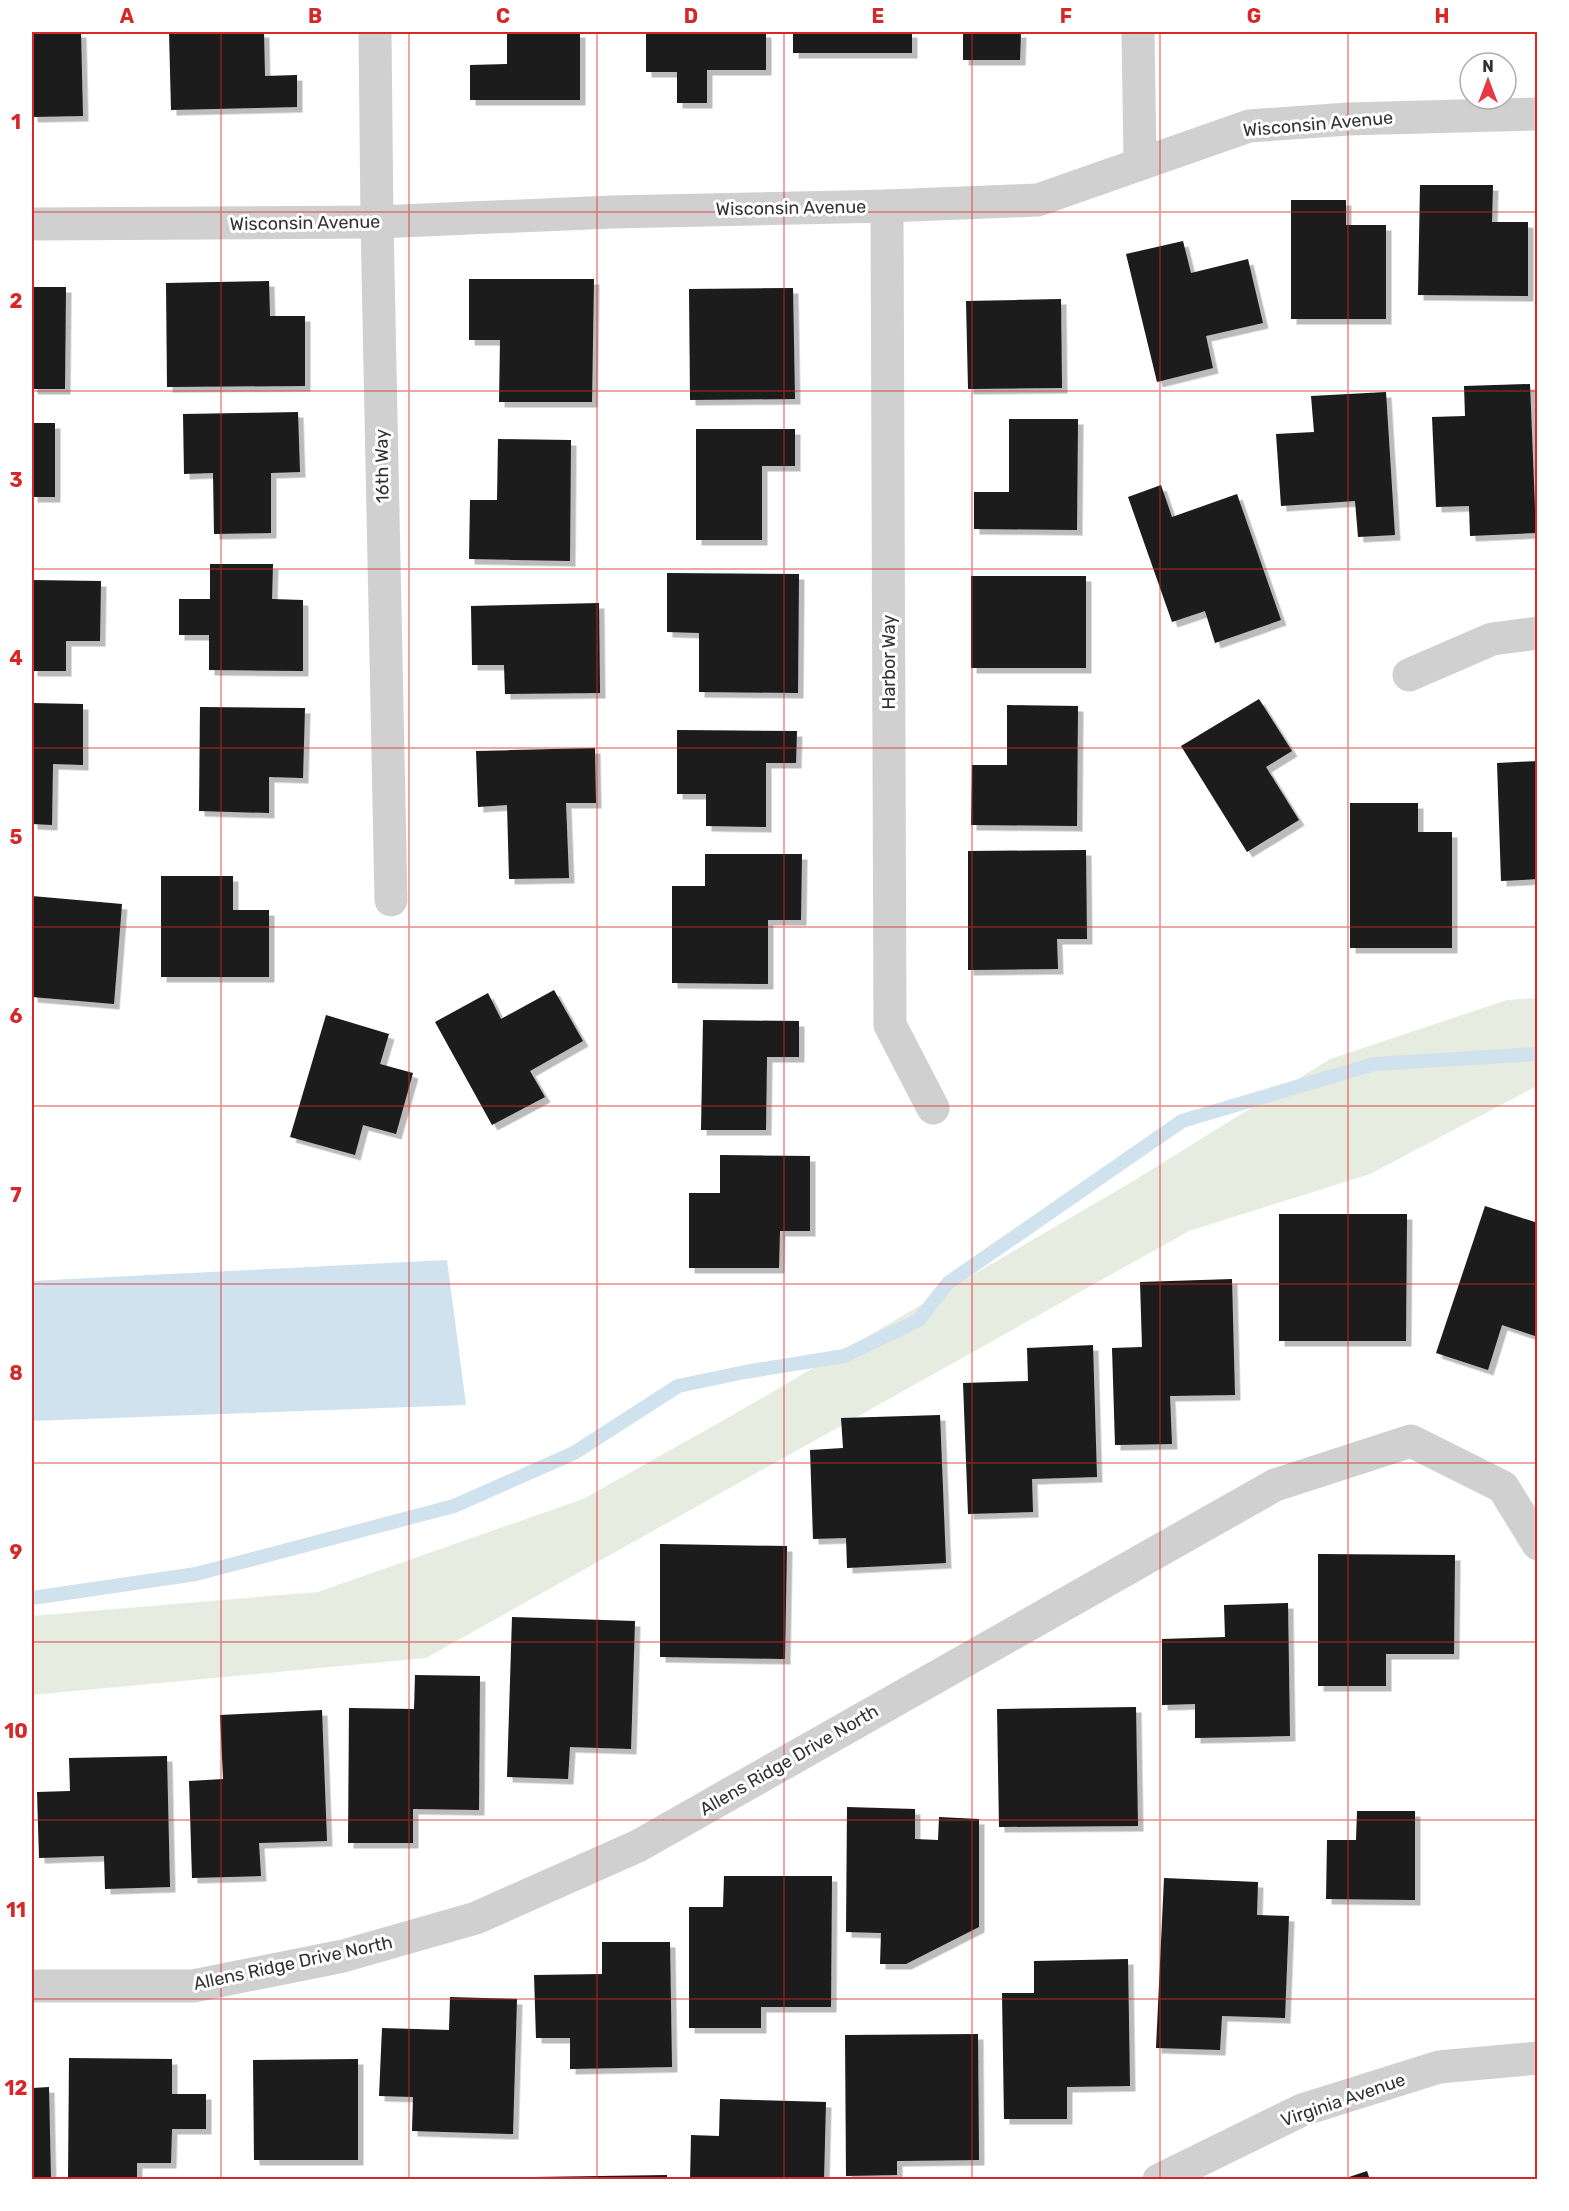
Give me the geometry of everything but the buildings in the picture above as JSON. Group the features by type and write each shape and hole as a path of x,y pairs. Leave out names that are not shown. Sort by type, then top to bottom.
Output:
{"street":[{"name":"16th Way","path":"375,32 391,900"},
{"path":"1138,32 1140,162"},
{"name":"Wisconsin Avenue","path":"32,224 377,222 612,212 1038,200 1140,162 1249,126 1348,118 1538,114"},
{"name":"Harbor Way","path":"887,206 890,1025 933,1108"},
{"path":"1409,675 1492,639 1538,633"},
{"name":"Allens Ridge Drive North","path":"32,1986 193,1986 343,1956 476,1918 638,1846 1275,1485 1411,1441 1503,1487 1538,1544"},
{"name":"Virginia Avenue","path":"1159,2180 1302,2110 1439,2067 1538,2058"}],"shaded area":[{"path":"1537,998 1537,1086 1370,1174 1189,1231 426,1658 32,1695 32,1616 318,1592 583,1499 731,1416 1130,1183 1330,1059 1507,1000"}],"water":[{"path":"447,1260 466,1405 32,1421 32,1281"}],"waterway":[{"path":"32,1598 196,1574 454,1506 574,1453 678,1386 745,1372 844,1356 919,1320 948,1283 1182,1121 1374,1064 1538,1054"}]}
